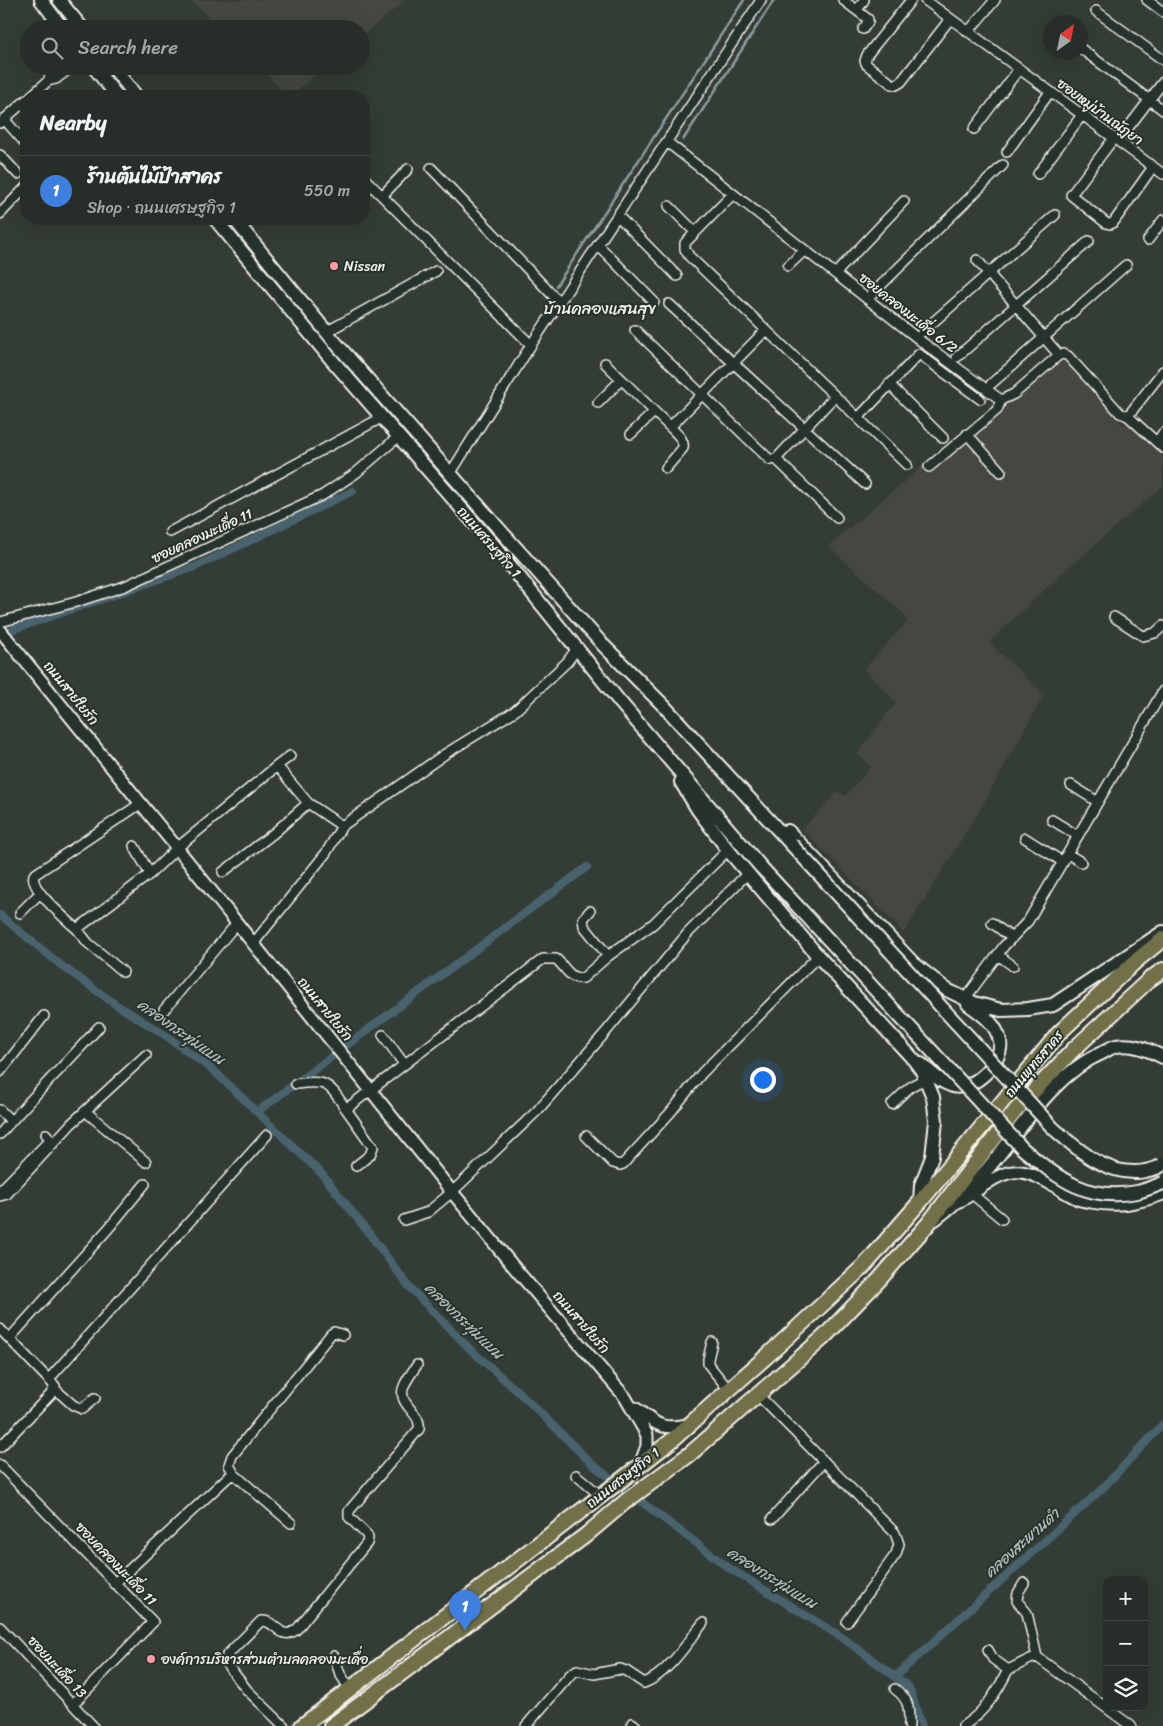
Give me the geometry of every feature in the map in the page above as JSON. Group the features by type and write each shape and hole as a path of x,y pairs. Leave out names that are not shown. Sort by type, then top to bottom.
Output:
{"main road":[{"path":"41,0 57,20"},
{"path":"59,0 76,20"},
{"path":"100,75 112,90"},
{"path":"119,75 131,90"},
{"name":"ถนนเศรษฐกิจ 1","path":"220,225 381,418 496,548 620,702 761,867 1023,1149 1052,1174 1082,1190 1109,1195 1138,1192 1163,1183"},
{"name":"ถนนเศรษฐกิจ 1","path":"239,225 330,336 604,646 664,706 1053,1128 1080,1152 1105,1166 1134,1173 1158,1168 1163,1164"},
{"path":"323,350 330,336"},
{"path":"707,753 734,775 913,963 984,1016 996,1028 1001,1043 990,1069 974,1082 955,1087 932,1074 901,1046"},
{"path":"676,768 690,798 728,850 818,956 914,1060 926,1080 933,1097 936,1121 932,1157 921,1185 920,1202"},
{"path":"947,990 974,1003 1002,1010 1028,1009 1053,1004 1163,932"},
{"name":"ถนนพุทธสาคร","path":"920,1202 1059,1033 1137,960 1163,939"},
{"name":"ถนนพุทธสาคร","path":"928,1224 1016,1110 1074,1049 1150,979 1163,970"},
{"path":"928,1224 955,1204 984,1173 1046,1097 1068,1074 1090,1058 1116,1046 1142,1046 1163,1058"},
{"name":"ถนนเศรษฐกิจ 1","path":"302,1726 635,1470 690,1424 797,1329 865,1265 920,1202"},
{"name":"ถนนเศรษฐกิจ 1","path":"333,1725 586,1535 626,1501 690,1454 824,1338 928,1224"}],"street":[{"path":"450,474 531,345 761,0"},
{"path":"843,0 868,19 863,29"},
{"path":"911,0 867,55 865,61 867,65 892,84 896,85 901,82 950,18"},
{"name":"ซอยหมู่บ้านณัฏยา","path":"925,0 1163,174"},
{"path":"968,32 995,0"},
{"path":"1147,0 1163,12"},
{"path":"1096,11 1163,60"},
{"path":"1088,54 1163,110"},
{"path":"974,129 1019,69"},
{"path":"48,81 50,75"},
{"path":"38,90 48,81 61,75"},
{"path":"1153,167 1113,223 1106,223 1071,195 1163,82"},
{"path":"1007,152 1050,92"},
{"path":"20,105 2,121 20,138"},
{"path":"1038,174 1082,115"},
{"name":"ซอยคลองมะเดื่อ 6/2","path":"667,142 867,299 1001,400"},
{"path":"0,155 18,174"},
{"path":"867,299 1002,164"},
{"path":"431,168 560,303"},
{"path":"382,196 408,169"},
{"path":"370,184 531,345"},
{"path":"0,214 20,193"},
{"path":"733,194 685,243 685,249 689,256 765,331 907,465"},
{"path":"836,273 904,201"},
{"path":"669,206 696,232"},
{"path":"922,332 1055,215"},
{"path":"618,216 677,276"},
{"path":"1148,240 1163,220"},
{"path":"957,357 1090,240"},
{"path":"598,246 654,302"},
{"path":"788,266 805,250"},
{"path":"977,260 1059,355"},
{"path":"992,384 1126,265"},
{"path":"330,336 436,272"},
{"path":"669,304 865,484"},
{"path":"635,330 770,460 776,459 835,396"},
{"path":"670,427 765,331"},
{"path":"858,418 919,354 980,399"},
{"path":"929,467 997,410 1001,400 1014,394 1059,355 1064,354 1068,356 1120,413 1128,416 1160,445 1163,433"},
{"path":"604,363 683,441 683,448 666,468"},
{"path":"1128,416 1163,371"},
{"path":"598,403 621,380"},
{"path":"889,384 943,438"},
{"path":"631,434 654,412"},
{"path":"170,532 381,418"},
{"path":"968,434 1001,472"},
{"name":"ซอยคลองมะเดื่อ 11","path":"0,622 76,602 125,586 323,495 356,473 398,437"},
{"path":"776,459 837,518"},
{"path":"1114,618 1143,636 1155,633 1163,626"},
{"name":"ถนนสายใยรัก","path":"0,630 452,1192 630,1403 653,1423 664,1427 673,1428 690,1424"},
{"path":"253,944 326,852 342,826 445,754 515,711 567,662 578,648"},
{"path":"966,999 998,955 1028,922 1163,691"},
{"path":"77,929 150,874 177,848 290,756"},
{"path":"277,766 308,803 342,826"},
{"path":"1071,785 1098,802"},
{"path":"223,872 280,828 308,803"},
{"path":"123,972 88,943 77,929 40,893 33,879 38,871 140,804"},
{"path":"1052,820 1078,836"},
{"path":"1025,838 1065,858 1081,862"},
{"path":"134,846 150,874"},
{"path":"346,1109 543,959 556,959 570,976 579,979 583,978 608,956 653,924 728,850"},
{"path":"404,1220 428,1212 452,1192 537,1111 687,934 748,873"},
{"path":"20,913 40,893"},
{"path":"590,911 583,919 584,926 608,956"},
{"path":"164,1010 237,923"},
{"path":"992,923 1012,938"},
{"path":"998,955 1013,966"},
{"path":"586,1136 613,1162 620,1165 623,1164 670,1113 702,1073 818,956"},
{"path":"0,1072 44,1016"},
{"path":"0,1134 49,1079 100,1027"},
{"path":"383,1034 404,1064"},
{"path":"0,1196 7,1194 17,1185 85,1111 146,1055"},
{"path":"892,1104 913,1084 926,1080"},
{"path":"296,1084 322,1082 333,1090 373,1147 370,1155 356,1166"},
{"path":"0,1110 11,1121"},
{"path":"85,1111 146,1162"},
{"path":"0,1191 50,1140 46,1134"},
{"path":"49,1379 267,1135"},
{"path":"955,1204 996,1177 1014,1172 1034,1175 1078,1200 1109,1205 1141,1202 1163,1194"},
{"path":"10,1338 108,1230 145,1184"},
{"path":"972,1194 1002,1219"},
{"path":"0,1329 49,1379 55,1386 55,1389 73,1405 82,1409 95,1398"},
{"path":"291,1523 234,1474 230,1468 230,1460 331,1334 334,1332 343,1335"},
{"path":"712,1342 708,1364 729,1390"},
{"path":"284,1726 234,1675 226,1663 227,1655 261,1621 269,1622 284,1634 293,1633 297,1630 367,1543 367,1535 349,1517 349,1510 419,1429 420,1424 417,1418 402,1398 404,1385 417,1365"},
{"path":"0,1447 55,1389"},
{"path":"758,1395 895,1533 900,1544 896,1554 847,1622"},
{"name":"ถนนสายใยรัก","path":"630,1403 647,1435 647,1446 635,1470"},
{"path":"772,1519 824,1462"},
{"name":"ซอยคลองมะเดื่อ 11","path":"0,1465 153,1622 73,1704"},
{"path":"114,1584 234,1474"},
{"path":"576,1475 601,1496"},
{"path":"1024,1583 1018,1593 1017,1601 1027,1613 1036,1657 1131,1726"},
{"path":"526,1726 570,1675 578,1670 594,1674 620,1669 644,1683 655,1678 684,1648 703,1623"},
{"name":"ซอยมะเดื่อ 13","path":"0,1627 93,1726"},
{"path":"988,1650 993,1660 1008,1670"},
{"path":"334,1656 340,1674 350,1689"},
{"path":"963,1726 973,1720 988,1704 1008,1670 1036,1657"},
{"path":"895,1689 907,1700 910,1726"}],"shaded area":[{"path":"191,0 406,0 370,30 370,20 211,20"},
{"path":"267,75 314,75 297,90 282,90"},
{"path":"1062,358 1123,425 1127,423 1163,456 1163,486 1062,573 989,642 1044,695 985,801 904,933 802,829 838,791 845,796 871,767 857,754 896,702 864,669 907,622 904,614 828,546 996,404"}],"waterway":[{"path":"556,286 744,0"},
{"path":"683,140 774,0"},
{"path":"0,634 195,567 353,491"},
{"path":"257,1112 587,867"},
{"name":"คลองกระทุ่มแบน","path":"0,915 62,966 118,1006 165,1035 214,1071 322,1174 410,1288 471,1350 525,1398 593,1465 729,1568 843,1638 909,1687 922,1726"},
{"name":"คลองสะพานดำ","path":"895,1677 1102,1489 1163,1424"}],"place":[{"name":"Nissan","path":"334,266"},
{"name":"ร้านต้นไม้ป้าสาคร","path":"465,1631"},
{"name":"องค์การบริหารส่วนตำบลคลองมะเดื่อ","path":"151,1659"}],"district":[{"name":"บ้านคลองแสนสุข","path":"600,308"}]}
